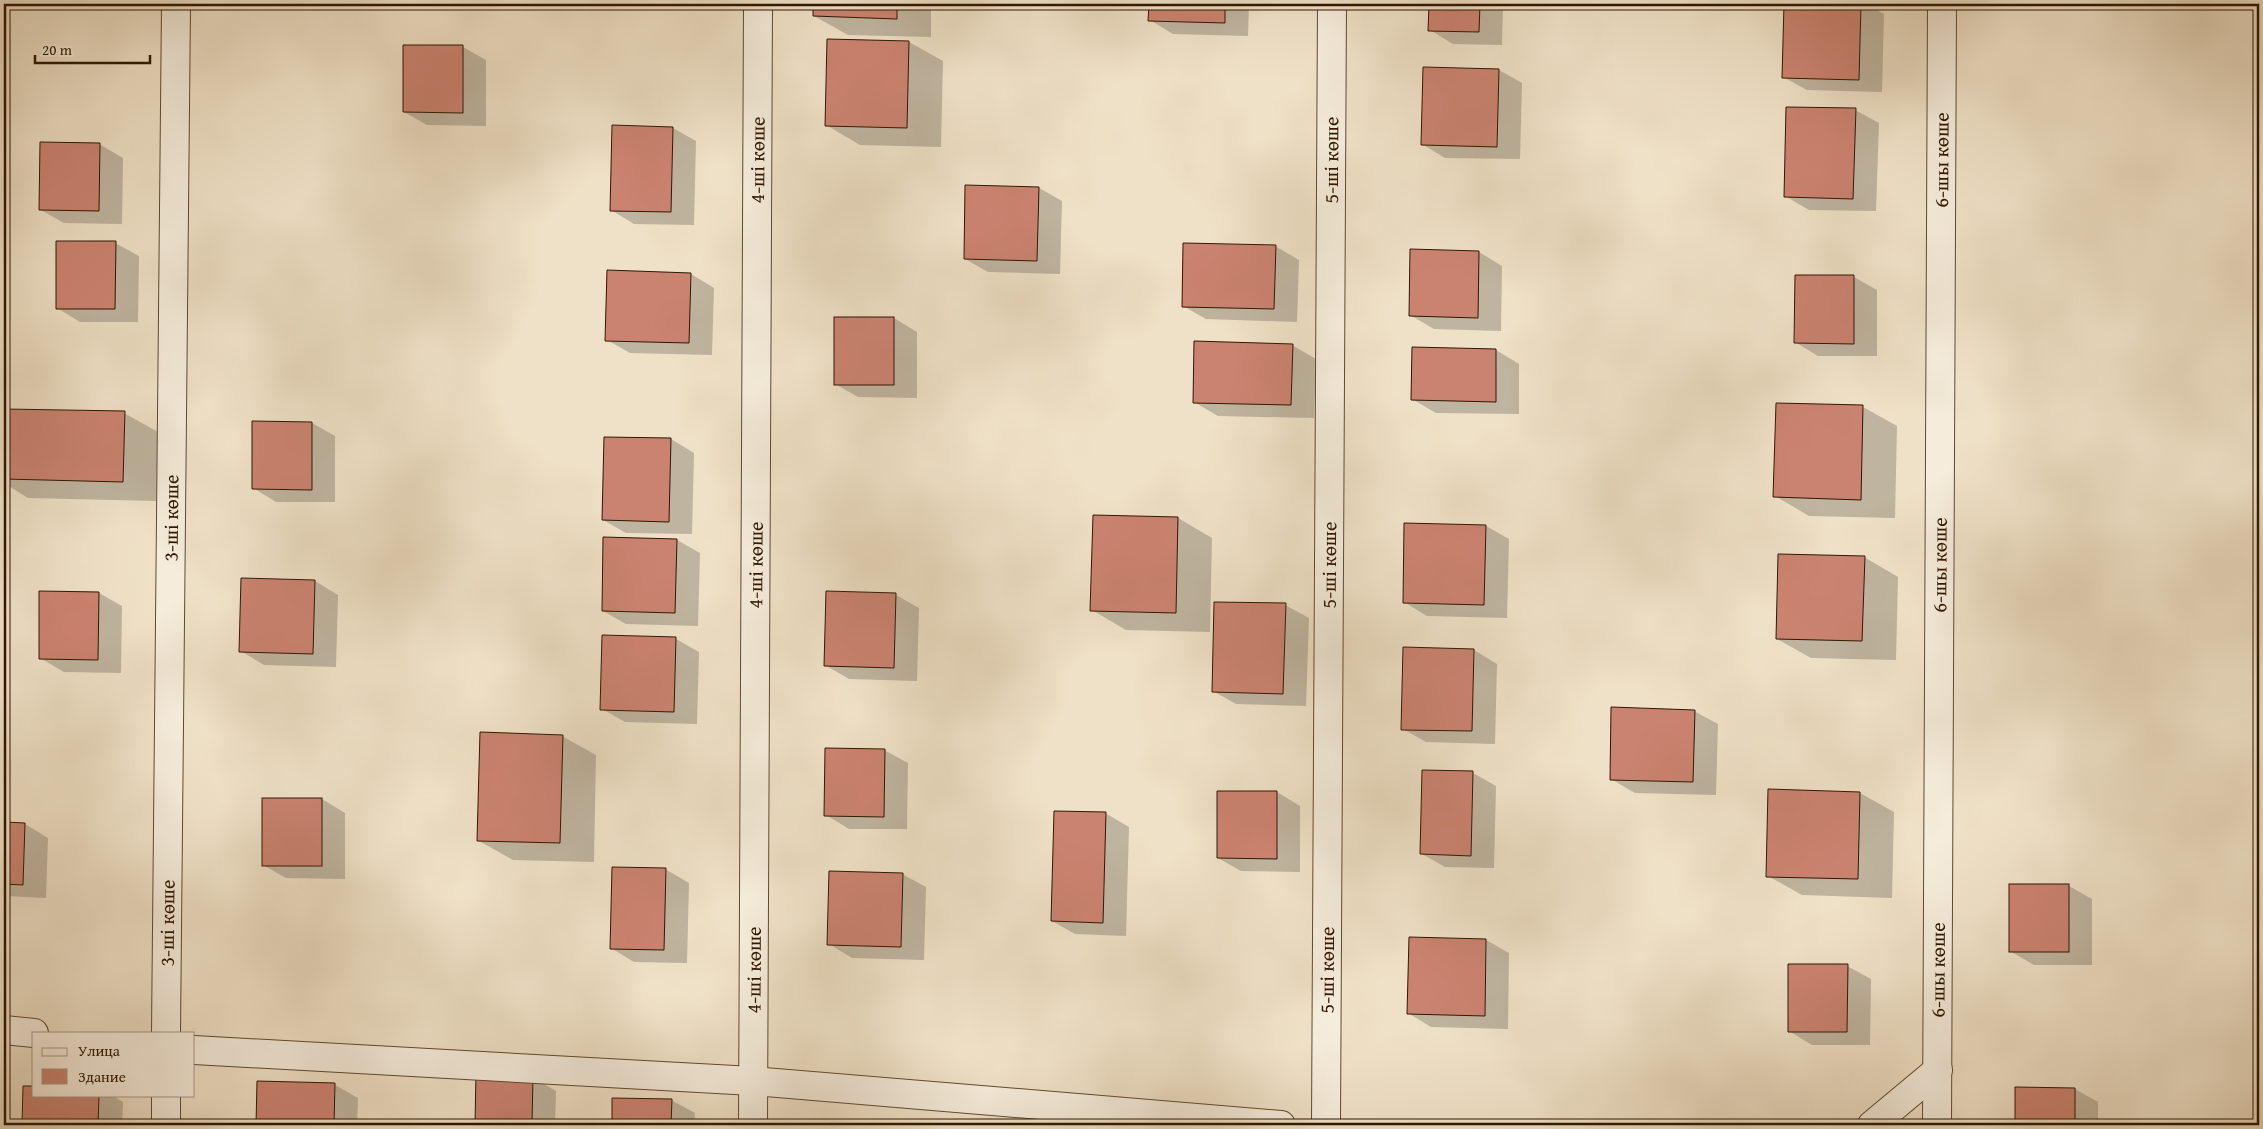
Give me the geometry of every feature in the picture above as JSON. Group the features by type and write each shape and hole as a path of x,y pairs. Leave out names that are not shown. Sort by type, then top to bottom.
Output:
{"street":[{"name":"3-ші көше","path":"166,1032 176,4"},
{"name":"4-ші көше","path":"753,1125 758,4"},
{"name":"5-ші көше","path":"1326,1125 1332,4"},
{"name":"6-шы көше","path":"1937,1125 1942,4"},
{"path":"4,1030 32,1033"},
{"path":"195,1050 753,1081 1282,1125"},
{"path":"1872,1125 1938,1070"},
{"path":"166,1096 166,1125"}],"building":[{"path":"813,4 897,4 897,19 813,16"},
{"path":"1149,4 1225,4 1225,23 1148,21"},
{"path":"1429,4 1480,4 1479,32 1428,31"},
{"path":"1784,4 1861,4 1859,80 1782,78"},
{"path":"827,39 909,41 907,128 825,126"},
{"path":"403,45 463,45 463,113 403,112"},
{"path":"1423,67 1499,69 1497,147 1421,145"},
{"path":"1786,107 1856,108 1853,199 1784,197"},
{"path":"612,125 673,127 671,212 610,211"},
{"path":"40,142 100,143 99,211 39,210"},
{"path":"965,185 1039,187 1037,261 964,259"},
{"path":"56,241 116,241 115,309 56,309"},
{"path":"1183,243 1276,245 1274,309 1182,307"},
{"path":"1410,249 1479,251 1478,318 1409,316"},
{"path":"607,270 691,273 689,343 605,341"},
{"path":"1795,275 1854,275 1854,344 1794,343"},
{"path":"834,317 894,317 894,385 834,385"},
{"path":"1194,341 1293,344 1291,405 1193,403"},
{"path":"1412,347 1496,349 1496,402 1411,400"},
{"path":"1776,403 1863,405 1861,500 1773,497"},
{"path":"4,409 125,411 123,482 4,479"},
{"path":"252,421 312,422 312,490 252,489"},
{"path":"604,437 671,438 669,522 602,520"},
{"path":"1093,515 1178,517 1176,613 1090,611"},
{"path":"1404,523 1486,525 1484,605 1403,603"},
{"path":"603,537 677,539 675,613 602,611"},
{"path":"1778,554 1865,556 1862,641 1776,639"},
{"path":"241,578 315,580 313,654 239,652"},
{"path":"39,591 99,592 98,660 39,659"},
{"path":"826,591 896,593 894,668 824,666"},
{"path":"1214,602 1286,603 1283,694 1212,692"},
{"path":"602,635 676,637 674,712 600,710"},
{"path":"1403,647 1474,649 1472,731 1401,730"},
{"path":"1611,707 1695,710 1693,782 1610,780"},
{"path":"480,732 563,735 560,843 477,841"},
{"path":"825,748 885,749 884,817 824,816"},
{"path":"1422,770 1473,771 1471,856 1420,854"},
{"path":"1768,789 1860,792 1858,879 1766,877"},
{"path":"1217,791 1277,791 1277,859 1217,858"},
{"path":"262,798 322,798 322,866 262,866"},
{"path":"1054,811 1106,812 1103,923 1051,921"},
{"path":"4,822 25,823 23,885 4,884"},
{"path":"612,867 666,868 664,950 610,949"},
{"path":"829,871 903,873 901,947 827,945"},
{"path":"2009,884 2069,884 2069,952 2009,952"},
{"path":"1409,937 1486,939 1485,1016 1407,1014"},
{"path":"1788,964 1848,964 1847,1032 1788,1032"},
{"path":"476,1074 533,1076 532,1125 475,1125"},
{"path":"257,1081 335,1083 334,1125 256,1125"},
{"path":"23,1086 32,1086 32,1096 99,1096 98,1125 22,1125"},
{"path":"2015,1087 2075,1088 2075,1125 2015,1125"},
{"path":"612,1098 672,1099 671,1125 612,1125"}]}
